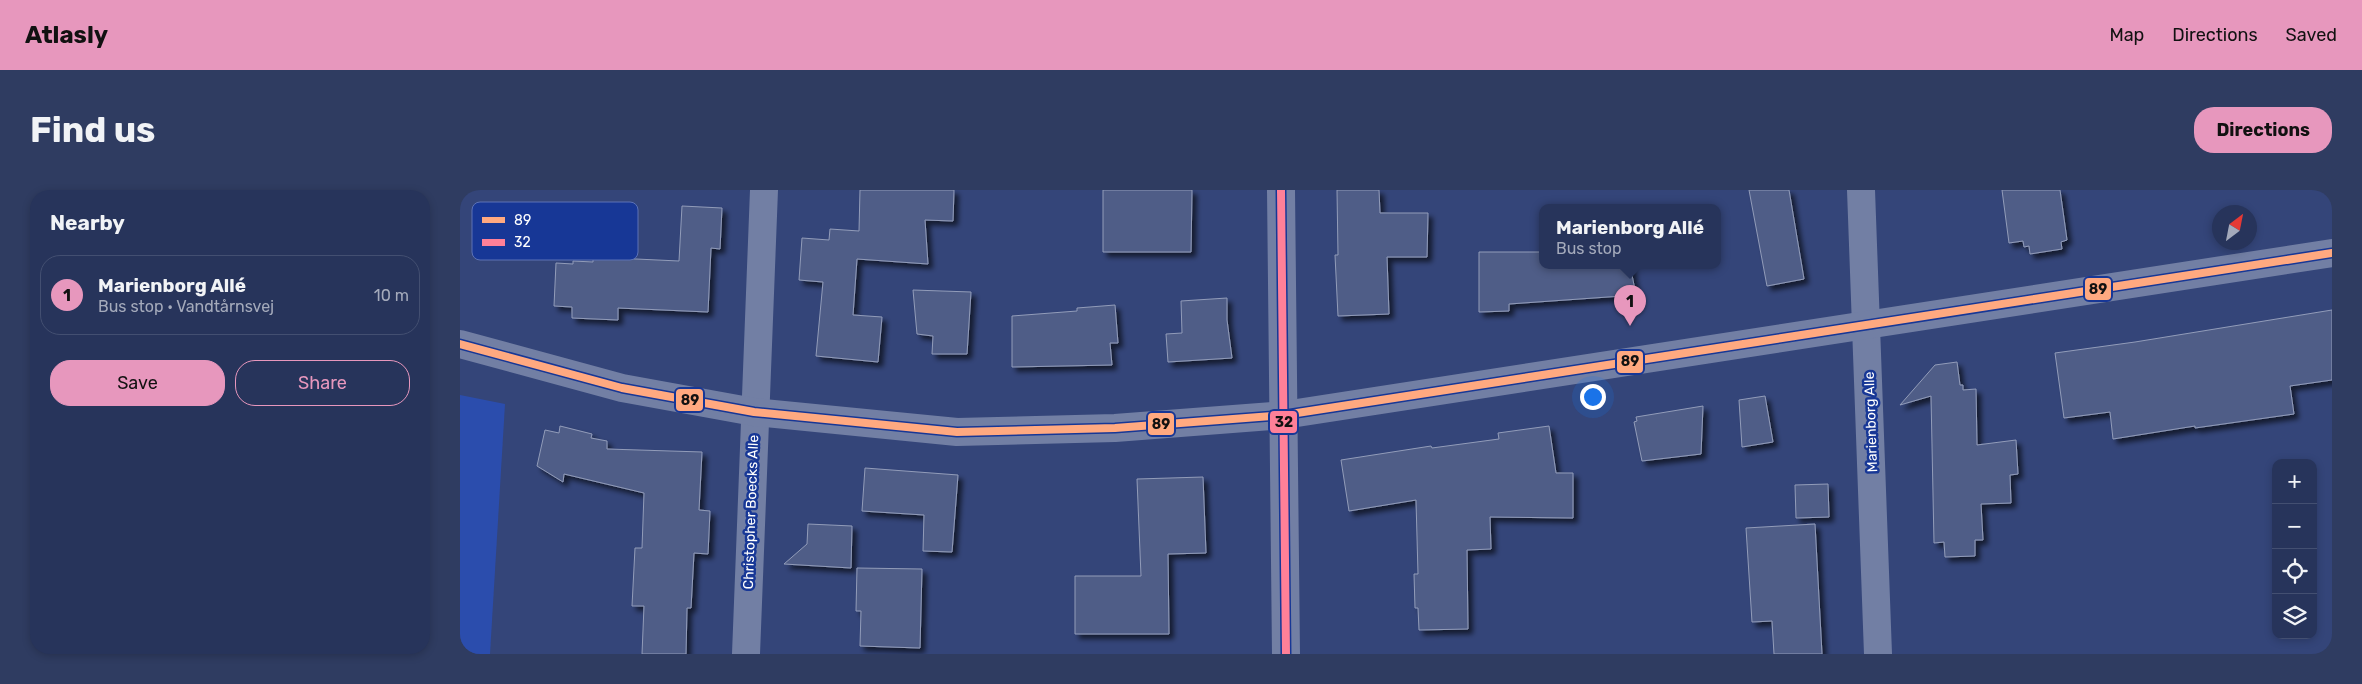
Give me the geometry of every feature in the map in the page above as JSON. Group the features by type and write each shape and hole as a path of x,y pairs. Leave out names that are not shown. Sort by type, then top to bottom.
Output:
{"street":[{"name":"Christopher Boecks Alle","path":"746,654 764,190"},
{"path":"1281,190 1286,654"},
{"name":"Marienborg Alle","path":"1861,190 1868,324 1878,654"},
{"path":"460,344 622,388 754,412 957,432 1115,428 1284,414 2332,253"}],"shaded area":[{"path":"460,395 505,404 490,654 460,654"}],"building":[{"path":"860,190 954,190 953,221 925,220 928,264 857,259 853,315 882,317 878,362 816,356 823,282 799,280 802,238 829,240 830,229 859,231"},
{"path":"1103,190 1192,190 1191,252 1103,252"},
{"path":"1337,190 1379,190 1380,213 1428,213 1427,257 1387,257 1389,314 1338,316 1335,255 1338,255"},
{"path":"1749,190 1789,190 1804,279 1767,286"},
{"path":"2002,190 2060,190 2067,240 2061,242 2062,249 2030,254 2029,246 2024,247 2023,241 2009,243"},
{"path":"682,206 722,208 720,249 711,248 708,312 618,308 618,320 572,318 572,307 554,306 556,263 573,264 573,261 593,262 593,260 638,259 679,261"},
{"path":"1479,252 1539,252 1539,269 1631,269 1636,295 1509,304 1509,311 1479,312"},
{"path":"913,290 971,292 967,354 932,354 933,336 917,334"},
{"path":"1227,298 1227,320 1232,358 1168,362 1166,334 1182,333 1181,301"},
{"path":"1115,305 1118,343 1110,343 1112,365 1012,367 1012,316 1077,311 1077,308"},
{"path":"2332,310 2332,380 2290,386 2294,414 2195,428 2195,426 2113,439 2110,412 2064,418 2055,353"},
{"path":"1957,362 1960,385 1963,385 1963,390 1976,389 1977,445 2016,440 2018,474 2010,475 2011,503 1981,504 1983,540 1975,540 1975,556 1945,557 1944,542 1934,543 1931,396 1900,405 1935,365"},
{"path":"1765,396 1773,442 1742,447 1739,400"},
{"path":"1703,406 1701,454 1642,461 1634,422 1637,421 1636,417"},
{"path":"560,426 592,434 591,438 607,441 607,449 702,452 699,510 710,511 708,554 694,553 691,608 687,608 686,654 642,654 644,606 632,606 635,548 642,548 644,493 564,474 563,482 537,466 545,430 559,433"},
{"path":"1549,426 1556,473 1573,473 1573,518 1490,517 1491,549 1467,550 1468,629 1419,630 1418,608 1415,608 1414,574 1418,574 1416,500 1349,511 1341,460 1431,446 1432,448 1499,439 1498,433"},
{"path":"865,468 958,475 952,552 923,551 924,515 862,511"},
{"path":"1203,477 1206,553 1168,554 1169,634 1075,634 1075,576 1141,576 1137,479"},
{"path":"1828,484 1829,517 1796,518 1795,485"},
{"path":"808,524 852,526 851,568 784,564 807,544"},
{"path":"1815,524 1822,654 1774,654 1772,621 1752,622 1746,528"},
{"path":"857,568 922,569 920,648 860,646 861,611 856,611"}],"transit line":[{"name":"32","path":"1281,190 1286,654"},
{"name":"89","path":"460,344 622,388 754,412 957,432 1115,428 1284,415 2332,253"}],"place":[{"name":"Marienborg Allé","path":"1630,326"}]}
